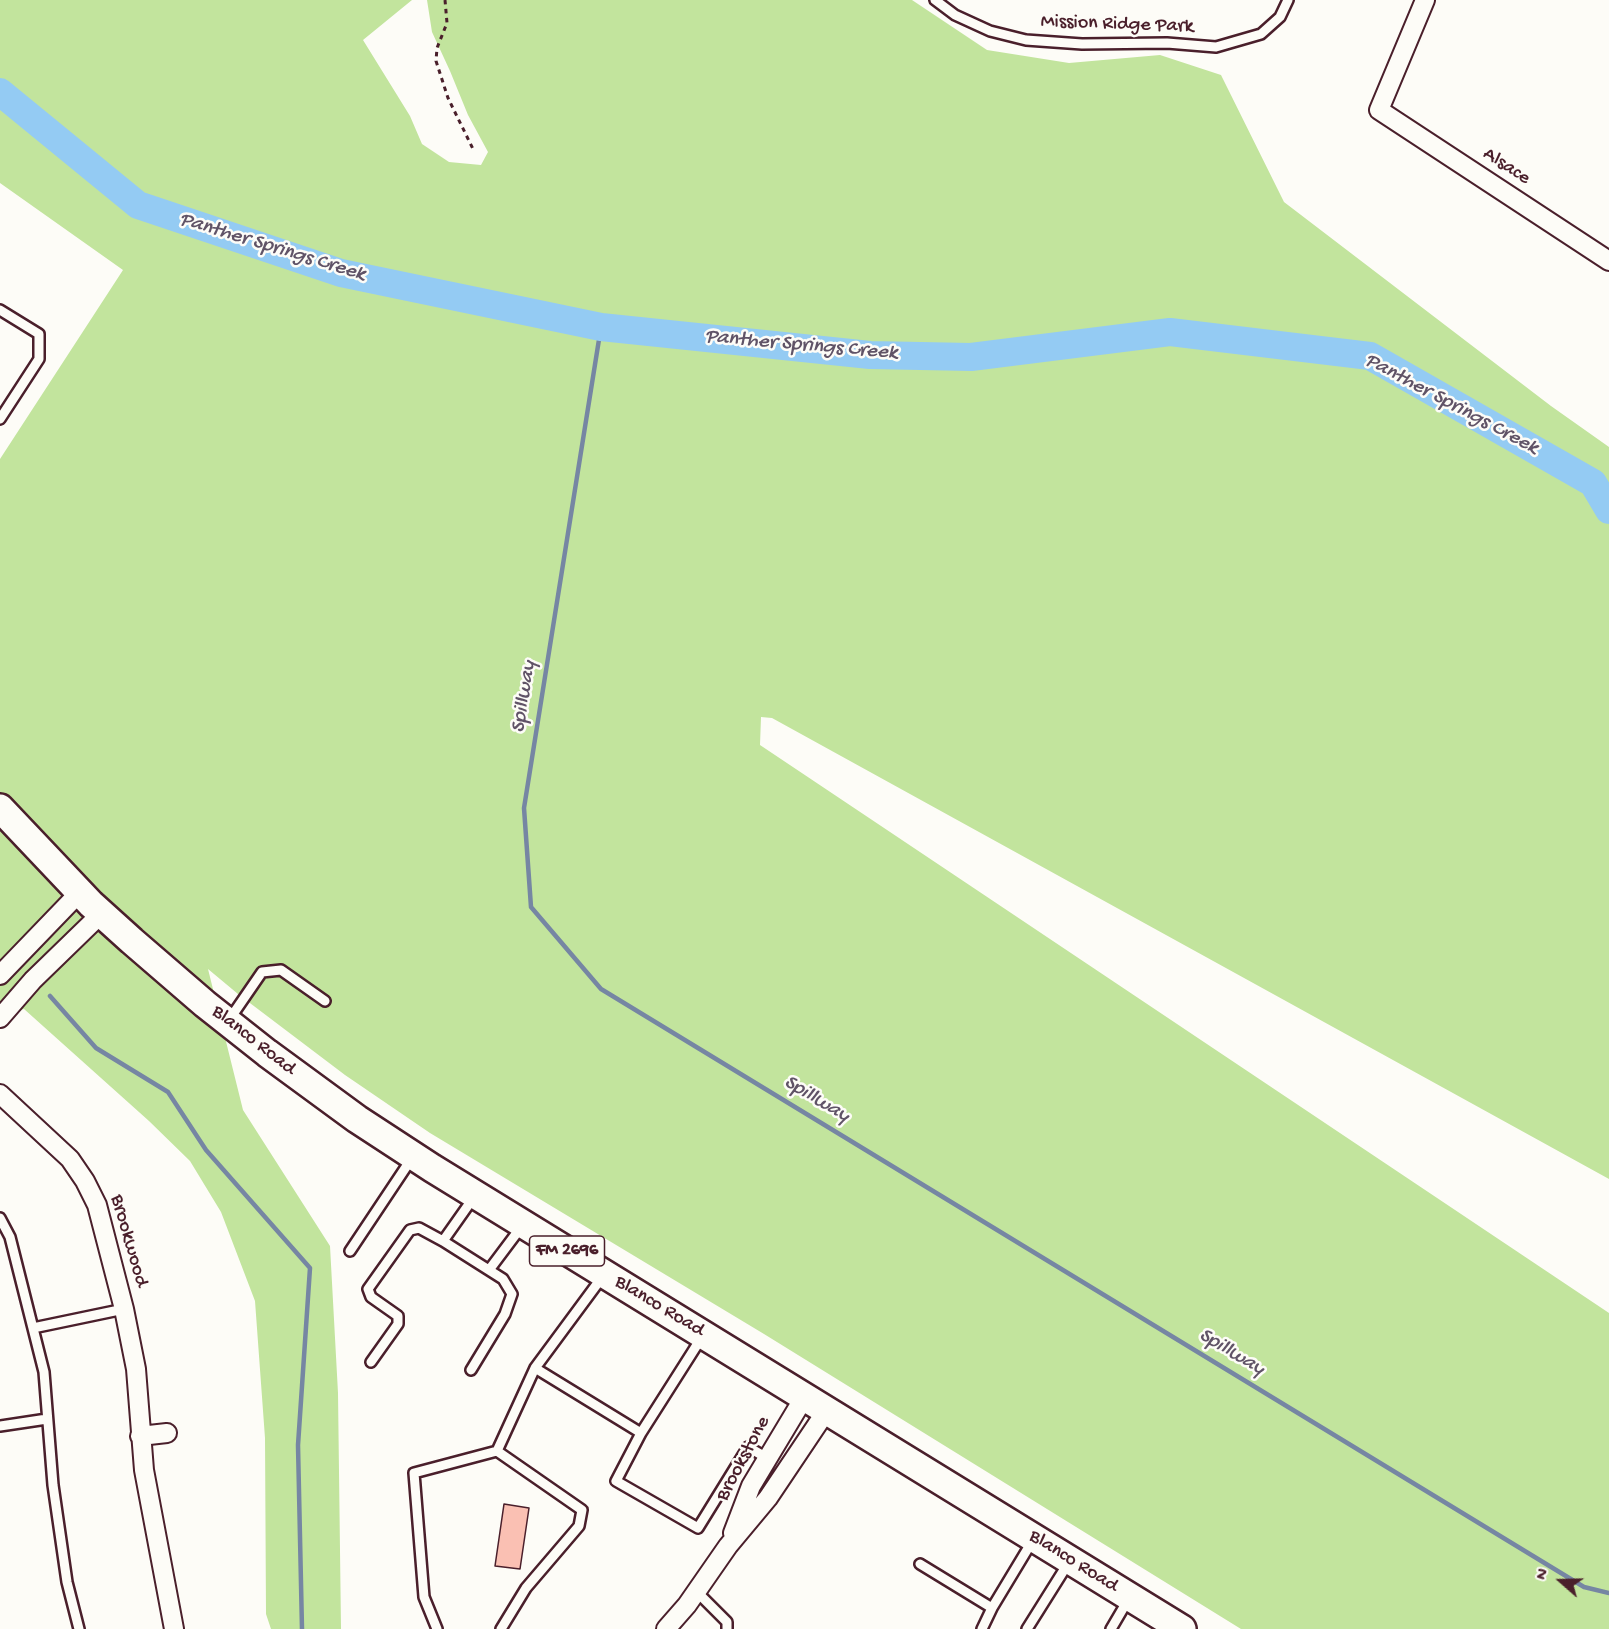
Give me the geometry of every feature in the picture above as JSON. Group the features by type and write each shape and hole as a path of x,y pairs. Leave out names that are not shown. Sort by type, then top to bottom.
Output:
{"main road":[{"name":"Blanco Road","path":"0,808 102,914 228,1022 357,1119 475,1195 1182,1629"}],"street":[{"name":"Alsace","path":"1425,0 1379,110 1609,261"},
{"path":"0,975 80,892"},
{"path":"0,1018 33,980 102,914"},
{"name":"Brookwood","path":"0,1094 70,1159 85,1180 97,1205 124,1309 136,1369 144,1470 174,1629"},
{"name":"Brookstone","path":"728,1546 751,1486 767,1458 816,1403"},
{"name":"Brookstone","path":"666,1629 697,1592 728,1546 768,1498 816,1403"},
{"path":"140,1436 167,1433"}],"lane":[{"name":"Mission Ridge Park","path":"935,0 956,15 990,32 1026,40 1082,44 1167,43 1216,47 1261,34 1280,17 1288,0"},
{"path":"0,310 39,334 39,359 0,419"},
{"path":"228,1022 262,972 281,970 325,1001"},
{"path":"350,1251 413,1156"},
{"path":"443,1241 475,1195"},
{"path":"0,1218 10,1237 44,1372 53,1485 67,1582 80,1629"},
{"path":"489,1270 524,1224"},
{"path":"371,1362 398,1324 398,1316 371,1297 368,1289 410,1230 419,1228 503,1279 512,1294 506,1314 471,1370"},
{"path":"496,1451 535,1368 605,1274"},
{"path":"33,1328 124,1309"},
{"path":"704,1335 641,1433 616,1481 698,1528 748,1447 767,1458"},
{"path":"535,1368 641,1433"},
{"path":"0,1426 47,1419"},
{"path":"437,1629 424,1597 414,1473 496,1451 582,1510 579,1526 526,1588 501,1629"},
{"path":"982,1629 1034,1538"},
{"path":"1028,1629 1070,1560"},
{"path":"920,1564 992,1608"},
{"path":"697,1592 727,1622 727,1629"},
{"path":"1111,1629 1130,1597"}],"path":[{"path":"446,0 447,22 437,48 436,61 448,98 474,151"}],"green space":[{"path":"0,0 412,0 363,40 410,116 422,144 449,162 481,165 488,152 468,115 432,32 427,0 912,0 987,50 1069,63 1160,55 1221,75 1284,202 1551,406 1609,447 1609,1179 772,718 761,717 760,745 1609,1313 1609,1629 1241,1629 764,1334 430,1133 345,1075 208,969 243,1110 330,1246 338,1393 341,1629 271,1629 266,1614 265,1438 255,1301 221,1212 190,1161 149,1121 24,1009 0,1015 0,459 123,270 0,183"}],"building":[{"path":"504,1504 529,1508 520,1569 495,1566"}],"waterway":[{"name":"Panther Springs Creek","path":"0,92 138,205 341,273 601,327 870,355 971,357 1170,332 1370,356 1593,483 1609,510"},
{"name":"Spillway","path":"601,327 524,808 531,907 601,989 1584,1587 1609,1593"},
{"path":"50,996 96,1048 168,1092 206,1150 310,1268 298,1445 302,1629"}]}
